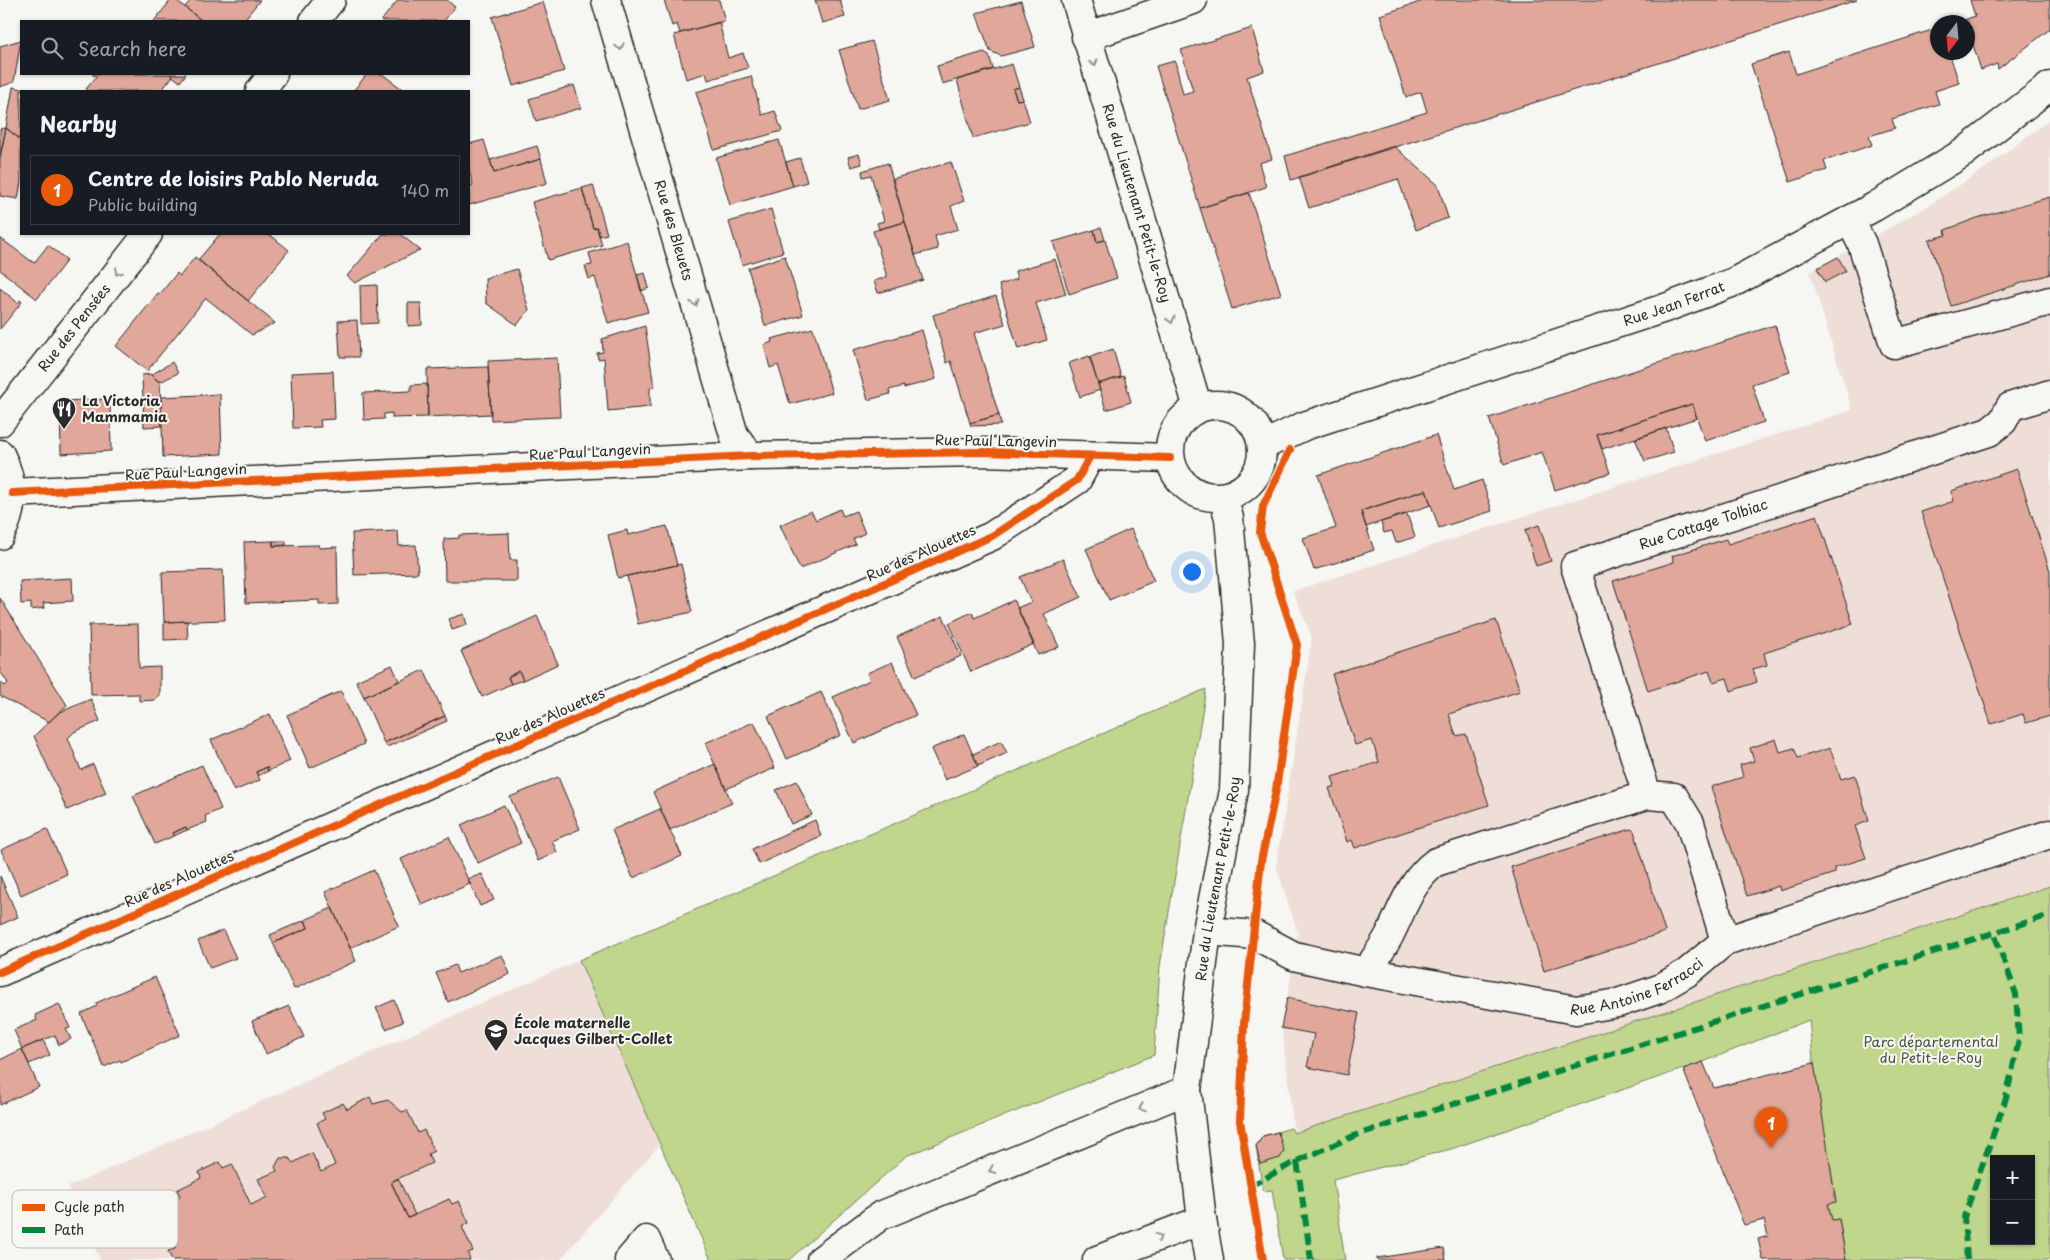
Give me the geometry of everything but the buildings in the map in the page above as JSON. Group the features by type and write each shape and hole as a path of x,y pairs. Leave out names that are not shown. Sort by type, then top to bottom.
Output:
{"street":[{"path":"315,20 331,0"},
{"name":"Rue des Bleuets","path":"606,0 734,434 750,456"},
{"name":"Rue du Lieutenant Petit-le-Roy","path":"1076,0 1198,408"},
{"path":"1086,37 1193,0"},
{"path":"261,90 272,75"},
{"name":"Rue Jean Ferrat","path":"1262,446 1304,426 1676,304 1734,282 1850,220 1963,152 2050,86"},
{"path":"1850,220 1862,244 1894,344 2050,301"},
{"name":"Rue des Pensées","path":"0,422 147,235"},
{"name":"Rue Cottage Tolbiac","path":"1646,795 1575,566 1989,432 2003,421 2010,407 2050,394"},
{"path":"1212,404 1226,405 1239,410 1251,420 1259,432 1262,446 1262,460 1257,473 1248,484 1236,493 1223,497 1201,494 1183,484 1174,472 1170,458 1170,443 1175,428 1185,416 1198,408 1212,404"},
{"name":"Rue Paul Langevin","path":"12,493 750,456 982,452 1170,458"},
{"path":"0,454 9,473 12,493 9,518 0,535"},
{"name":"Rue des Alouettes","path":"0,972 992,536 1077,480 1090,456"},
{"name":"Rue du Lieutenant Petit-le-Roy","path":"1210,1260 1202,1220 1187,1090 1207,931 1234,790 1240,644 1229,518 1223,497"},
{"path":"1366,972 1389,936 1401,906 1416,881 1436,862 1646,795 1674,797 1690,823 1725,940"},
{"name":"Rue Antoine Ferracci","path":"1207,931 1255,935 1294,956 1366,972 1576,1010 1618,1003 1660,989 1688,972 1725,940 2050,834"},
{"path":"821,1260 880,1216 1187,1090"},
{"path":"1097,1260 1202,1220"},
{"path":"629,1260 646,1240 656,1260"}],"shaded area":[{"path":"2050,119 2050,886 1294,1133 1282,1029 1298,933 1276,866 1312,638 1293,591 1852,410 1810,272 1921,210 1983,170"},
{"name":"École maternelle Jacques Gilbert-Collet","path":"579,960 660,1144 560,1260 100,1260 95,1248 178,1248 178,1190 69,1190 68,1187"}],"green space":[{"path":"1206,689 1160,966 1154,1055 906,1156 789,1260 711,1260 579,960"},
{"name":"Parc départemental du Petit-le-Roy","path":"2050,886 2050,1260 1846,1260 1839,1219 1832,1220 1828,1204 1809,1020 1703,1062 1451,1149 1333,1180 1345,1260 1283,1260 1272,1190 1263,1191 1256,1146 1263,1136 1291,1128 1294,1133"}],"marked path":[{"path":"1250,1186 1297,1161 1356,1135 2050,915"},
{"path":"1967,1260 1964,1217 2006,1098 2019,1040 2016,994 1994,933"},
{"path":"1297,1161 1311,1260"}],"cycle path":[{"path":"1263,1260 1240,1121 1244,1023 1261,861 1276,790 1297,645 1260,532 1263,506 1290,450"},
{"path":"12,493 750,456 982,452 1170,458"},
{"path":"0,972 992,536 1077,480 1090,456"}],"place":[{"name":"La Victoria Mammamia","path":"64,430"},
{"name":"École maternelle Jacques Gilbert-Collet","path":"496,1052"},
{"name":"Centre de loisirs Pablo Neruda","path":"1771,1148"}]}
